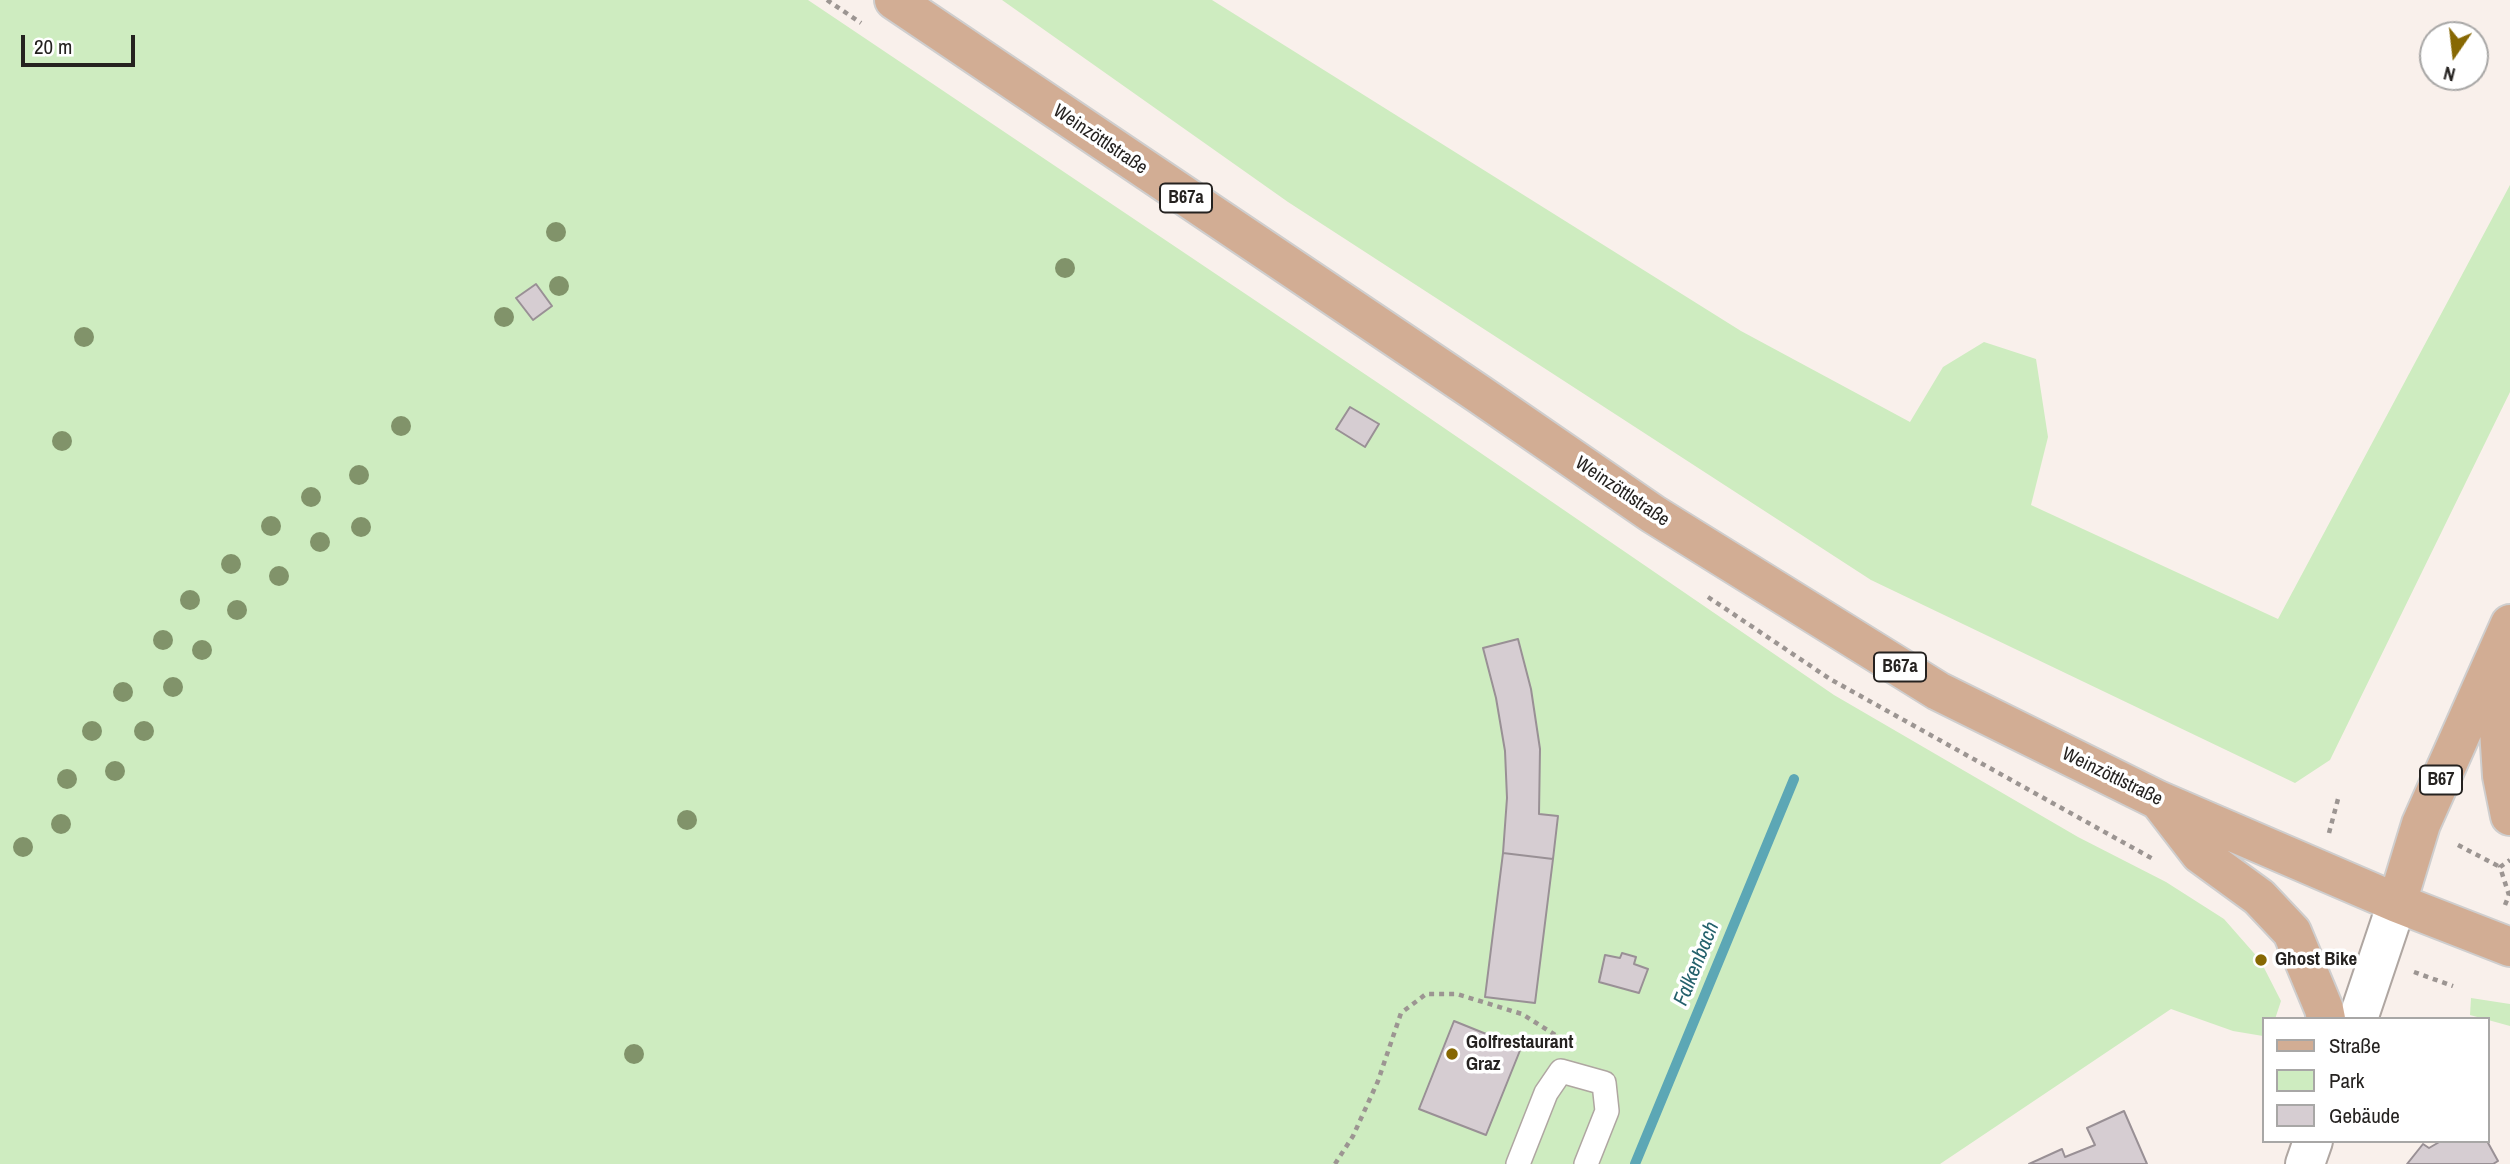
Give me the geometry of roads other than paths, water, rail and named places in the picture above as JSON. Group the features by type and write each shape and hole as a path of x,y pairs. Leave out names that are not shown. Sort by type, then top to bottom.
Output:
{"main road":[{"name":"Weinzöttlstraße","path":"894,0 1653,514 1938,691 2158,800 2396,903 2506,930"},
{"name":"B67","path":"2396,903 2421,824 2510,624"},
{"path":"2494,662 2502,776 2510,816"},
{"path":"2158,800 2200,854 2259,897 2292,932 2326,1017"},
{"path":"2359,1017 2396,903"},
{"path":"2305,1164 2312,1143"}],"lane":[{"path":"1518,1164 1546,1093 1561,1071 1604,1083 1606,1111 1586,1164"}],"waterway":[{"name":"Falkenbach","path":"1635,1164 1794,779"}],"place":[{"name":"Ghost Bike","path":"2261,960"},
{"name":"Golfrestaurant Graz","path":"1452,1054"}]}
